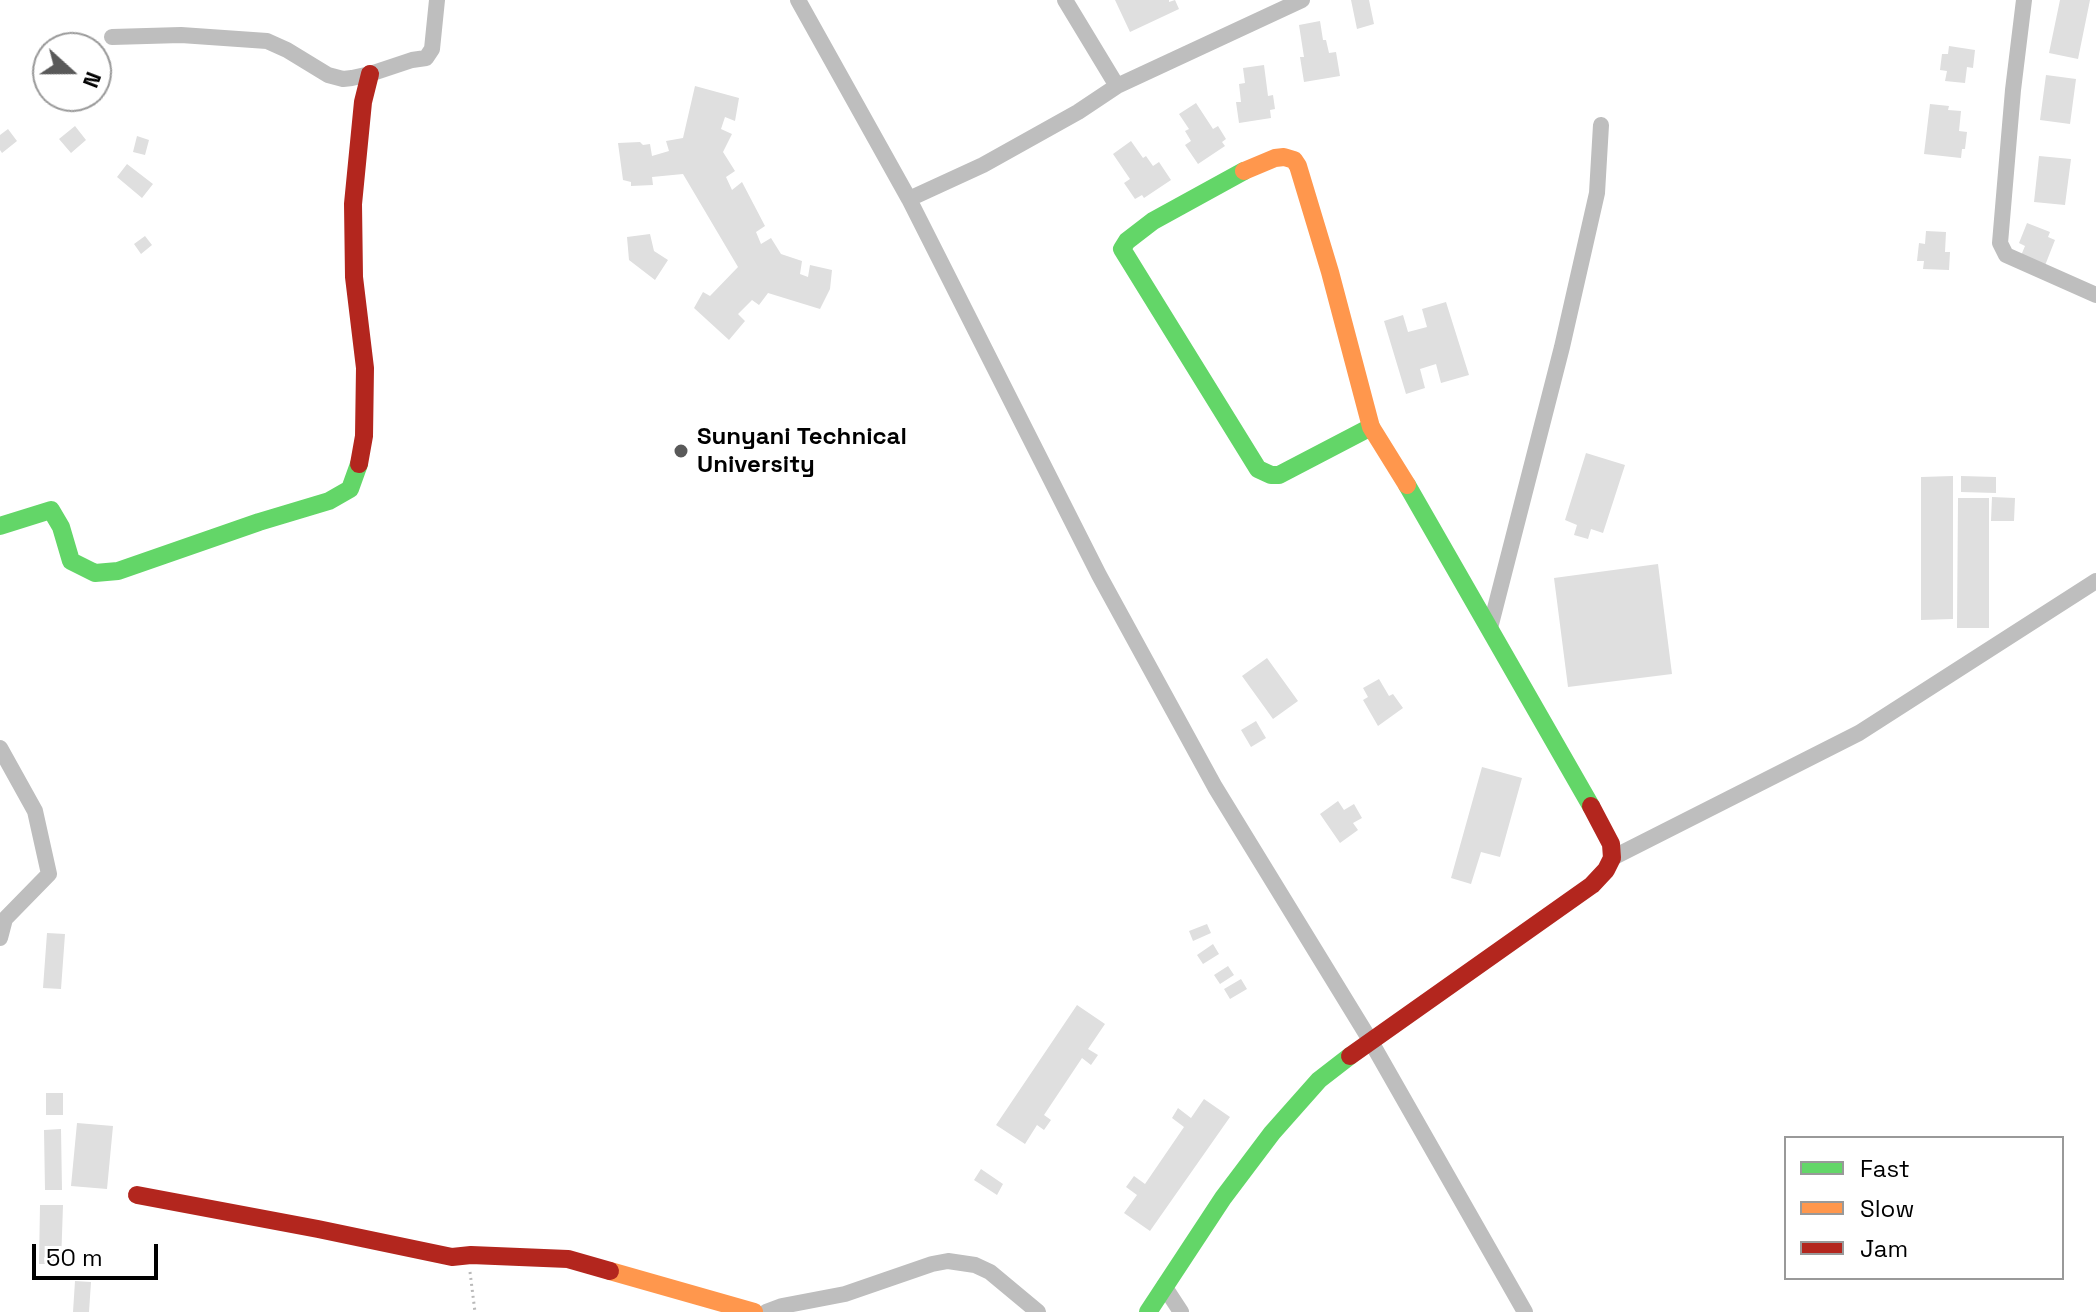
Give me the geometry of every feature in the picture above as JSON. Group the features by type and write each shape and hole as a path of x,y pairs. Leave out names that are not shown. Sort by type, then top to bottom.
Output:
{"street":[{"path":"112,37 181,35 267,41 335,77 352,78 426,58 432,49 437,0"},
{"path":"798,0 909,199 1099,575 1208,774 1370,1040 1525,1312"},
{"path":"1065,0 1117,86"},
{"path":"909,199 983,165 1078,112 1117,86 1302,0"},
{"path":"2024,0 2000,243 2006,255 2096,295"},
{"path":"0,526 51,510 61,527 71,561 95,573 118,571 329,501 350,489 358,469 364,436 365,368 354,277 353,204 363,102 370,74"},
{"path":"1490,628 1562,347 1597,193 1601,125"},
{"path":"1148,1312 1223,1198 1272,1133 1319,1080 1370,1040 1592,885 1612,858 1611,844 1605,831 1414,496 1371,427 1330,272 1294,160 1275,158 1241,173 1153,221 1127,241 1122,249 1258,469 1279,475 1371,427"},
{"path":"1612,858 1859,733 2096,581"},
{"path":"0,748 35,811 49,874 5,919 0,938"},
{"path":"137,1195 452,1257 568,1259 754,1312"},
{"path":"766,1312 845,1294 948,1261 975,1265 990,1272 1038,1312"},
{"path":"1164,1286 1181,1312"}],"path":[{"path":"468,1257 475,1312"}],"building":[{"path":"1115,0 1175,0 1179,9 1130,32"},
{"path":"1351,0 1369,0 1374,24 1357,29"},
{"path":"2060,0 2090,0 2078,59 2049,53"},
{"path":"1320,21 1329,53 1336,52 1340,76 1304,82 1299,25"},
{"path":"1949,46 1975,50 1973,68 1967,67 1965,83 1945,81 1947,71 1940,70 1942,54 1948,54"},
{"path":"1264,65 1268,96 1273,95 1275,109 1270,110 1271,118 1239,123 1236,102 1241,102 1239,84 1245,83 1243,68"},
{"path":"2046,75 2076,79 2070,124 2040,120"},
{"path":"695,86 739,98 735,121 725,117 721,129 732,134 723,152 735,171 726,177 732,190 742,182 765,226 756,232 761,244 771,238 781,254 802,261 800,274 808,277 810,265 832,270 830,289 820,309 768,293 759,305 752,300 738,314 745,321 729,340 694,308 703,292 710,296 738,267 683,174 652,177 653,185 631,186 631,182 623,180 618,143 650,144 652,156 669,151 666,141 683,138"},
{"path":"1196,103 1213,129 1218,126 1226,139 1222,142 1225,146 1198,164 1185,145 1191,141 1185,131 1189,129 1179,114"},
{"path":"1930,104 1961,111 1959,131 1967,132 1961,158 1924,154"},
{"path":"75,126 86,140 71,153 59,139"},
{"path":"8,129 17,141 2,153 0,135"},
{"path":"137,136 149,140 145,155 133,152"},
{"path":"1131,141 1153,166 1159,162 1171,180 1144,198 1142,195 1135,199 1124,183 1130,179 1113,154"},
{"path":"2039,156 2071,159 2065,205 2034,202"},
{"path":"127,164 153,184 142,198 117,177"},
{"path":"2027,223 2050,232 2048,237 2055,240 2044,268 2020,258 2025,246 2019,243"},
{"path":"1926,231 1946,232 1945,252 1950,252 1949,270 1923,269 1924,261 1917,261 1919,243 1925,244"},
{"path":"650,234 654,251 668,260 655,280 629,260 627,237"},
{"path":"145,236 152,245 141,254 134,244"},
{"path":"1446,302 1469,375 1441,383 1436,364 1420,369 1425,388 1406,394 1384,321 1403,315 1408,332 1427,327 1422,309"},
{"path":"1586,453 1625,465 1603,533 1591,529 1588,539 1574,535 1577,525 1565,520"},
{"path":"1953,476 1953,619 1921,620 1921,477"},
{"path":"1961,476 1996,477 1996,493 1961,492"},
{"path":"1992,497 2015,498 2014,521 1991,521"},
{"path":"1958,498 1989,498 1989,628 1957,628"},
{"path":"1658,564 1672,674 1568,687 1554,578"},
{"path":"1267,658 1298,701 1273,719 1242,676"},
{"path":"1379,679 1389,696 1393,694 1403,708 1378,726 1363,700 1368,697 1363,688"},
{"path":"1256,721 1266,738 1251,747 1241,730"},
{"path":"1482,767 1522,778 1500,857 1481,852 1471,884 1451,878"},
{"path":"1338,801 1344,810 1354,804 1362,818 1353,823 1358,830 1340,843 1320,814"},
{"path":"1207,924 1211,933 1193,941 1189,931"},
{"path":"47,933 65,934 61,989 43,988"},
{"path":"1213,944 1219,954 1203,964 1197,955"},
{"path":"1228,966 1234,975 1220,984 1214,975"},
{"path":"1241,979 1247,989 1230,999 1224,989"},
{"path":"1077,1005 1105,1024 1088,1049 1098,1055 1091,1065 1082,1058 1044,1115 1051,1120 1044,1130 1037,1125 1025,1144 996,1125"},
{"path":"46,1093 63,1093 63,1115 46,1115"},
{"path":"1204,1099 1230,1117 1150,1231 1124,1213 1137,1195 1126,1187 1134,1176 1145,1184 1184,1127 1172,1118 1178,1108 1191,1118"},
{"path":"77,1123 113,1126 107,1189 71,1186"},
{"path":"61,1129 62,1190 45,1190 44,1130"},
{"path":"981,1169 1003,1184 997,1195 974,1180"},
{"path":"40,1205 63,1205 61,1264 39,1264"},
{"path":"75,1281 91,1282 89,1312 73,1312"}],"traffic: fast":[{"path":"1244,171 1153,221 1127,241 1122,249 1258,469 1279,475 1371,427"},
{"path":"0,526 51,510 61,527 71,561 95,573 118,571 329,501 350,489 359,464"},
{"path":"1407,485 1591,806"},
{"path":"1148,1312 1223,1198 1272,1133 1319,1080 1350,1056"}],"traffic: slow":[{"path":"1244,171 1284,157 1294,160 1298,166 1371,427 1407,485"},
{"path":"610,1271 754,1312"}],"traffic: jam":[{"path":"359,464 364,436 365,368 354,277 353,204 363,102 370,74"},
{"path":"1350,1056 1592,885 1612,858 1611,844 1591,806"},
{"path":"137,1195 452,1257 568,1259 610,1271"}],"place":[{"name":"Sunyani Technical University","path":"681,451"}]}
